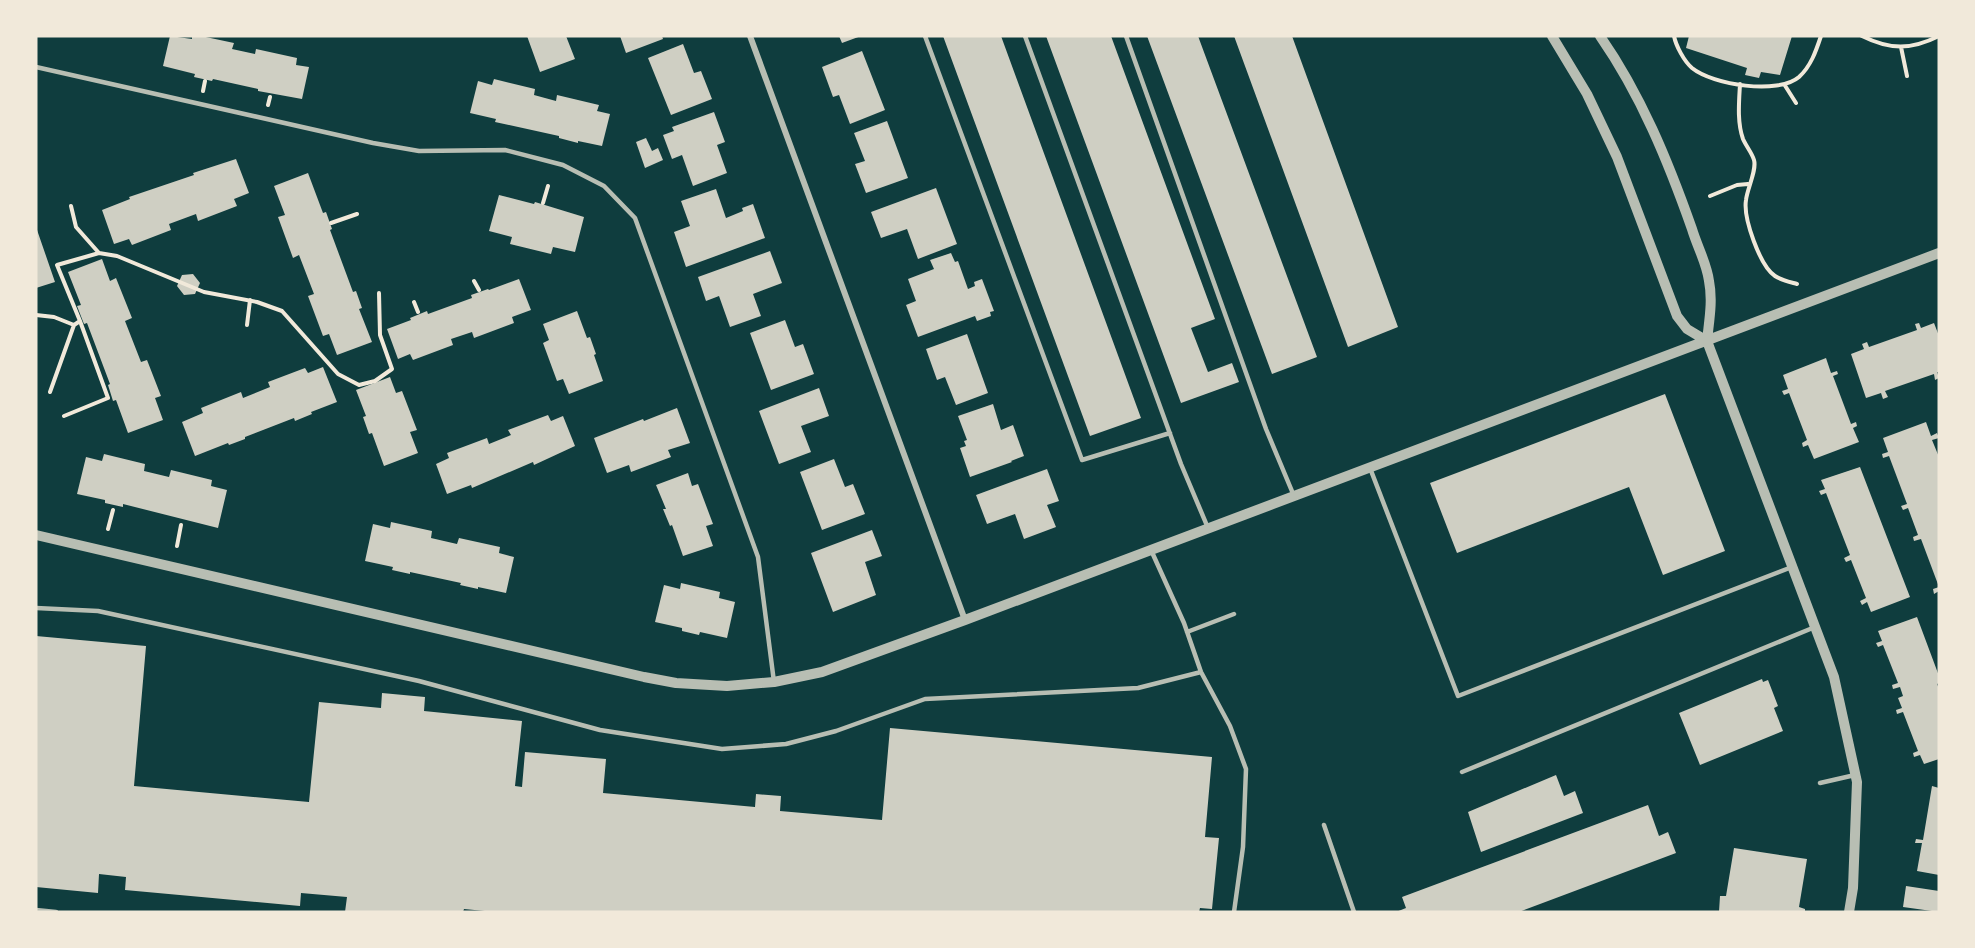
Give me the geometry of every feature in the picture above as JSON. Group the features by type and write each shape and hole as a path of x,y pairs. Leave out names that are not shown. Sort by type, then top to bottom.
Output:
{"street":[{"path":"750,36 965,620"},
{"path":"1552,36 1587,94 1617,157 1677,316 1687,328 1707,341"},
{"path":"1600,36 1641,103 1678,189 1709,281 1711,310 1707,341 1834,677 1857,782 1854,877 1849,912"},
{"path":"36,535 676,683 728,686 774,682 822,672 965,620 1939,253"}],"lane":[{"path":"925,36 1083,460 1170,433"},
{"path":"1025,36 1170,433 1208,528"},
{"path":"1126,36 1266,429 1294,496"},
{"path":"36,67 373,143 419,151 505,150 563,165 604,186 635,218 758,558 774,682"},
{"path":"1370,467 1458,696 1792,567"},
{"path":"1151,550 1202,672 1230,726 1246,770 1244,847 1234,912"},
{"path":"36,608 98,611 419,681 600,730 722,748 786,744 836,731 925,699 1138,688 1202,672"},
{"path":"1187,632 1234,614"},
{"path":"1462,772 1815,627"},
{"path":"1820,783 1856,775"},
{"path":"1324,825 1354,912"},
{"path":"36,910 56,912"}],"path":[{"path":"1674,36 1676,45 1693,68 1719,80 1756,87 1779,86 1798,77 1814,58 1821,36"},
{"path":"1862,36 1876,43 1901,47 1922,45 1939,36"},
{"path":"1901,47 1907,76"},
{"path":"202,92 205,81"},
{"path":"1740,84 1739,124 1743,140 1754,160 1745,204 1749,230 1766,267 1774,276 1797,285"},
{"path":"1784,84 1796,103"},
{"path":"268,106 270,97"},
{"path":"1710,196 1737,185 1748,184"},
{"path":"543,203 548,186"},
{"path":"71,206 76,227 99,253"},
{"path":"331,223 357,214"},
{"path":"64,416 108,398 57,264 99,253 117,256 204,292 250,300 282,311 338,374 359,385 375,381 392,369 380,335 379,294"},
{"path":"474,281 478,290"},
{"path":"247,325 250,300"},
{"path":"414,302 418,312"},
{"path":"36,315 54,317 74,325"},
{"path":"50,392 74,325 80,321"},
{"path":"108,529 113,510"},
{"path":"177,546 181,525"}],"building":[{"path":"170,36 192,39 192,36 201,36 234,43 232,49 255,54 256,49 297,58 296,65 309,67 302,99 258,91 258,89 213,79 212,81 194,77 195,74 163,66"},
{"path":"527,36 566,36 575,59 540,72"},
{"path":"620,36 662,36 663,39 626,53"},
{"path":"839,36 861,36 842,43"},
{"path":"943,36 1001,36 1141,418 1090,436"},
{"path":"1046,36 1111,36 1215,319 1191,328 1208,372 1232,363 1239,382 1181,403"},
{"path":"1147,36 1198,36 1317,357 1272,374"},
{"path":"1234,36 1292,36 1398,327 1348,347"},
{"path":"1689,36 1792,36 1780,75 1761,72 1759,78 1745,75 1747,68 1686,48"},
{"path":"683,44 694,73 701,71 712,99 671,115 648,58"},
{"path":"862,51 885,110 850,124 839,95 833,97 822,67"},
{"path":"494,79 535,89 534,95 556,101 557,95 599,105 597,111 610,114 602,146 578,141 578,143 559,138 559,136 495,122 496,119 470,113 478,81 492,85"},
{"path":"714,112 725,142 717,145 727,173 693,186 682,155 672,159 663,135 674,131 672,127"},
{"path":"887,121 908,178 866,193 855,164 865,161 854,133"},
{"path":"646,138 652,151 658,148 663,160 645,168 636,142"},
{"path":"236,159 249,193 234,199 237,206 198,221 196,214 169,224 171,230 132,245 129,239 114,244 102,210 130,199 129,197"},
{"path":"308,173 323,213 326,212 332,229 330,230 353,292 356,291 362,308 359,309 372,342 337,355 329,334 323,336 308,296 314,294 299,255 293,258 278,217 285,215 274,186"},
{"path":"936,188 957,244 918,259 907,229 881,238 871,212"},
{"path":"716,189 726,218 753,204 765,238 686,267 674,232 690,226 681,201"},
{"path":"499,195 534,204 535,202 584,217 575,252 553,247 551,254 510,244 512,237 489,231"},
{"path":"36,227 55,282 36,288"},
{"path":"770,251 782,283 753,294 761,316 730,327 719,296 706,301 698,277"},
{"path":"951,253 955,262 958,261 968,289 975,286 974,282 982,279 994,311 990,312 991,316 977,321 975,316 918,337 906,305 916,301 908,279 934,269 930,260"},
{"path":"102,259 110,281 116,278 132,318 125,321 141,362 147,360 161,396 155,398 163,420 128,433 116,400 113,401 108,385 110,384 87,323 84,324 77,306 81,305 68,272"},
{"path":"193,274 200,283 195,294 184,295 177,286 182,275"},
{"path":"519,279 531,310 512,317 514,323 474,338 472,332 451,339 453,345 413,360 410,354 398,359 387,329 427,311 428,314 472,298 471,295"},
{"path":"577,311 587,338 590,337 603,381 569,394 563,379 557,381 543,343 549,340 543,324"},
{"path":"785,320 795,347 803,344 814,374 771,390 750,333"},
{"path":"1919,323 1921,328 1934,323 1939,336 1939,372 1937,372 1939,378 1935,380 1934,374 1885,391 1888,397 1883,399 1881,393 1866,398 1851,354 1864,349 1862,344 1867,342 1869,347 1917,330 1915,324"},
{"path":"967,334 988,393 956,405 945,377 937,380 926,349"},
{"path":"1826,358 1831,373 1837,371 1838,374 1833,376 1851,424 1856,422 1857,426 1853,428 1859,442 1814,459 1808,445 1803,447 1802,443 1807,440 1789,393 1784,395 1782,391 1788,389 1783,375"},
{"path":"323,367 337,402 295,421 294,418 245,437 245,439 195,456 182,422 203,413 201,408 241,392 243,398 270,387 268,382 305,368 308,373"},
{"path":"390,377 396,393 402,391 417,430 410,432 418,453 384,466 372,433 369,434 363,417 366,416 356,390"},
{"path":"819,388 829,416 801,426 811,452 779,464 759,411"},
{"path":"1665,394 1725,551 1663,575 1629,487 1457,553 1430,483"},
{"path":"993,404 1001,430 1013,425 1024,456 970,477 960,448 966,446 964,441 967,440 958,416"},
{"path":"677,408 690,443 668,450 671,457 631,472 629,465 607,473 594,438"},
{"path":"548,415 551,421 563,416 575,446 534,465 533,462 472,488 471,485 447,494 436,464 449,458 447,453 487,438 489,444 511,435 508,430"},
{"path":"1926,422 1931,436 1937,433 1939,438 1932,440 1939,457 1939,587 1921,539 1914,541 1913,537 1918,535 1908,508 1903,510 1901,506 1907,504 1889,456 1883,458 1882,454 1888,452 1883,438"},
{"path":"104,454 145,464 144,471 169,477 171,470 212,480 211,486 227,490 218,528 123,504 123,507 105,503 105,500 77,494 86,457 102,461"},
{"path":"834,459 845,487 853,484 865,514 822,530 800,472"},
{"path":"1860,467 1910,597 1871,612 1867,602 1862,605 1860,601 1866,598 1851,560 1846,562 1844,558 1850,555 1826,493 1821,495 1819,491 1825,489 1821,480"},
{"path":"1047,469 1059,501 1047,505 1056,527 1024,539 1015,514 987,524 976,495"},
{"path":"688,473 692,486 698,484 713,524 706,526 713,546 683,556 672,525 670,526 663,509 666,509 656,485"},
{"path":"391,522 432,531 431,538 457,544 459,538 500,547 499,553 514,557 506,593 392,570 393,567 365,561 373,524 390,528"},
{"path":"872,530 882,556 865,562 876,595 833,612 811,553"},
{"path":"681,583 720,592 719,598 735,602 727,638 700,632 699,635 682,631 682,628 655,622 664,585 680,589"},
{"path":"1939,587 1939,591 1934,594 1933,589"},
{"path":"1917,617 1939,676 1937,684 1939,689 1939,759 1924,764 1920,755 1914,757 1913,753 1918,751 1903,712 1897,714 1896,710 1902,708 1898,698 1903,696 1900,687 1893,689 1892,685 1898,683 1883,645 1878,647 1876,643 1882,641 1878,631"},
{"path":"36,636 146,646 134,786 309,802 319,702 381,708 382,693 425,697 424,711 522,721 515,786 522,787 525,752 606,759 603,793 755,807 756,794 781,796 780,811 882,820 890,728 1212,757 1205,837 1219,838 1212,909 1200,908 1199,912 495,912 464,909 463,912 345,912 347,897 301,893 300,906 125,890 126,877 99,874 98,893 36,887"},
{"path":"1762,679 1763,682 1768,680 1778,706 1774,708 1783,731 1700,765 1679,713"},
{"path":"1556,775 1564,796 1575,791 1583,813 1481,852 1468,812"},
{"path":"1932,786 1939,788 1939,875 1917,871 1922,843 1915,843 1916,839 1923,840"},
{"path":"1648,805 1659,836 1668,832 1676,853 1519,912 1396,912 1406,908 1402,897"},
{"path":"1734,848 1807,859 1799,907 1805,909 1805,912 1719,912 1720,896 1726,896"},
{"path":"1906,886 1939,891 1939,912 1903,907"}]}
